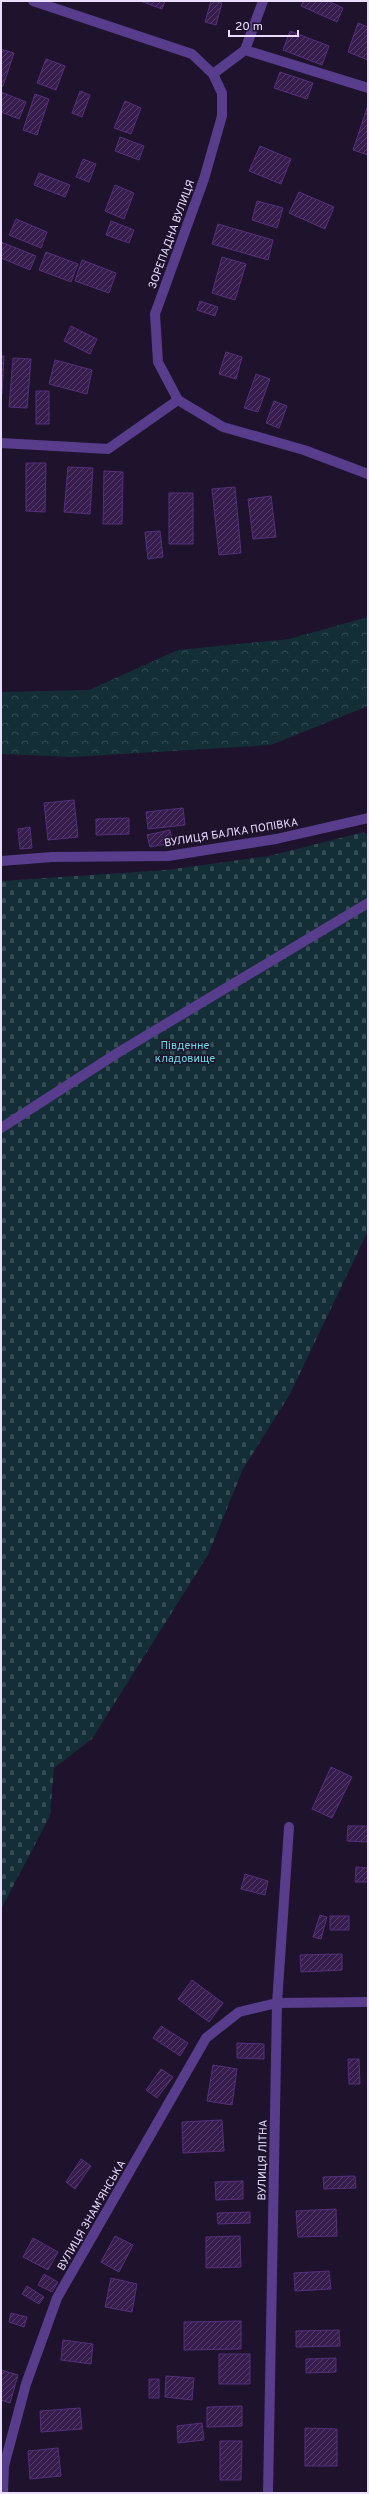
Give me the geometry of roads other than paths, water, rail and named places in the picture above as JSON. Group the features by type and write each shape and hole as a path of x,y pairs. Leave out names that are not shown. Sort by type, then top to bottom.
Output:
{"street":[{"path":"33,1 192,54 213,74 245,50 263,1"},
{"path":"245,50 368,88"},
{"name":"ЗОРЕПАДНА ВУЛИЦЯ","path":"178,400 158,362 155,314 204,179 222,116 222,94 213,74"},
{"path":"1,443 108,449 178,400 223,427 304,450 368,474"},
{"name":"ВУЛИЦЯ БАЛКА ПОПІВКА","path":"1,861 52,857 168,856 276,839 368,818"},
{"path":"1,1128 119,1052 368,903"},
{"name":"ВУЛИЦЯ ЛІТНА","path":"268,2493 277,2003 289,1827"},
{"name":"ВУЛИЦЯ ЗНАМ’ЯНСЬКА","path":"3,2493 4,2466 26,2384 58,2298 206,2038 239,2012 277,2003 368,2002"}],"park label":[{"name":"Південне кладовище","path":"185,1051"}]}
